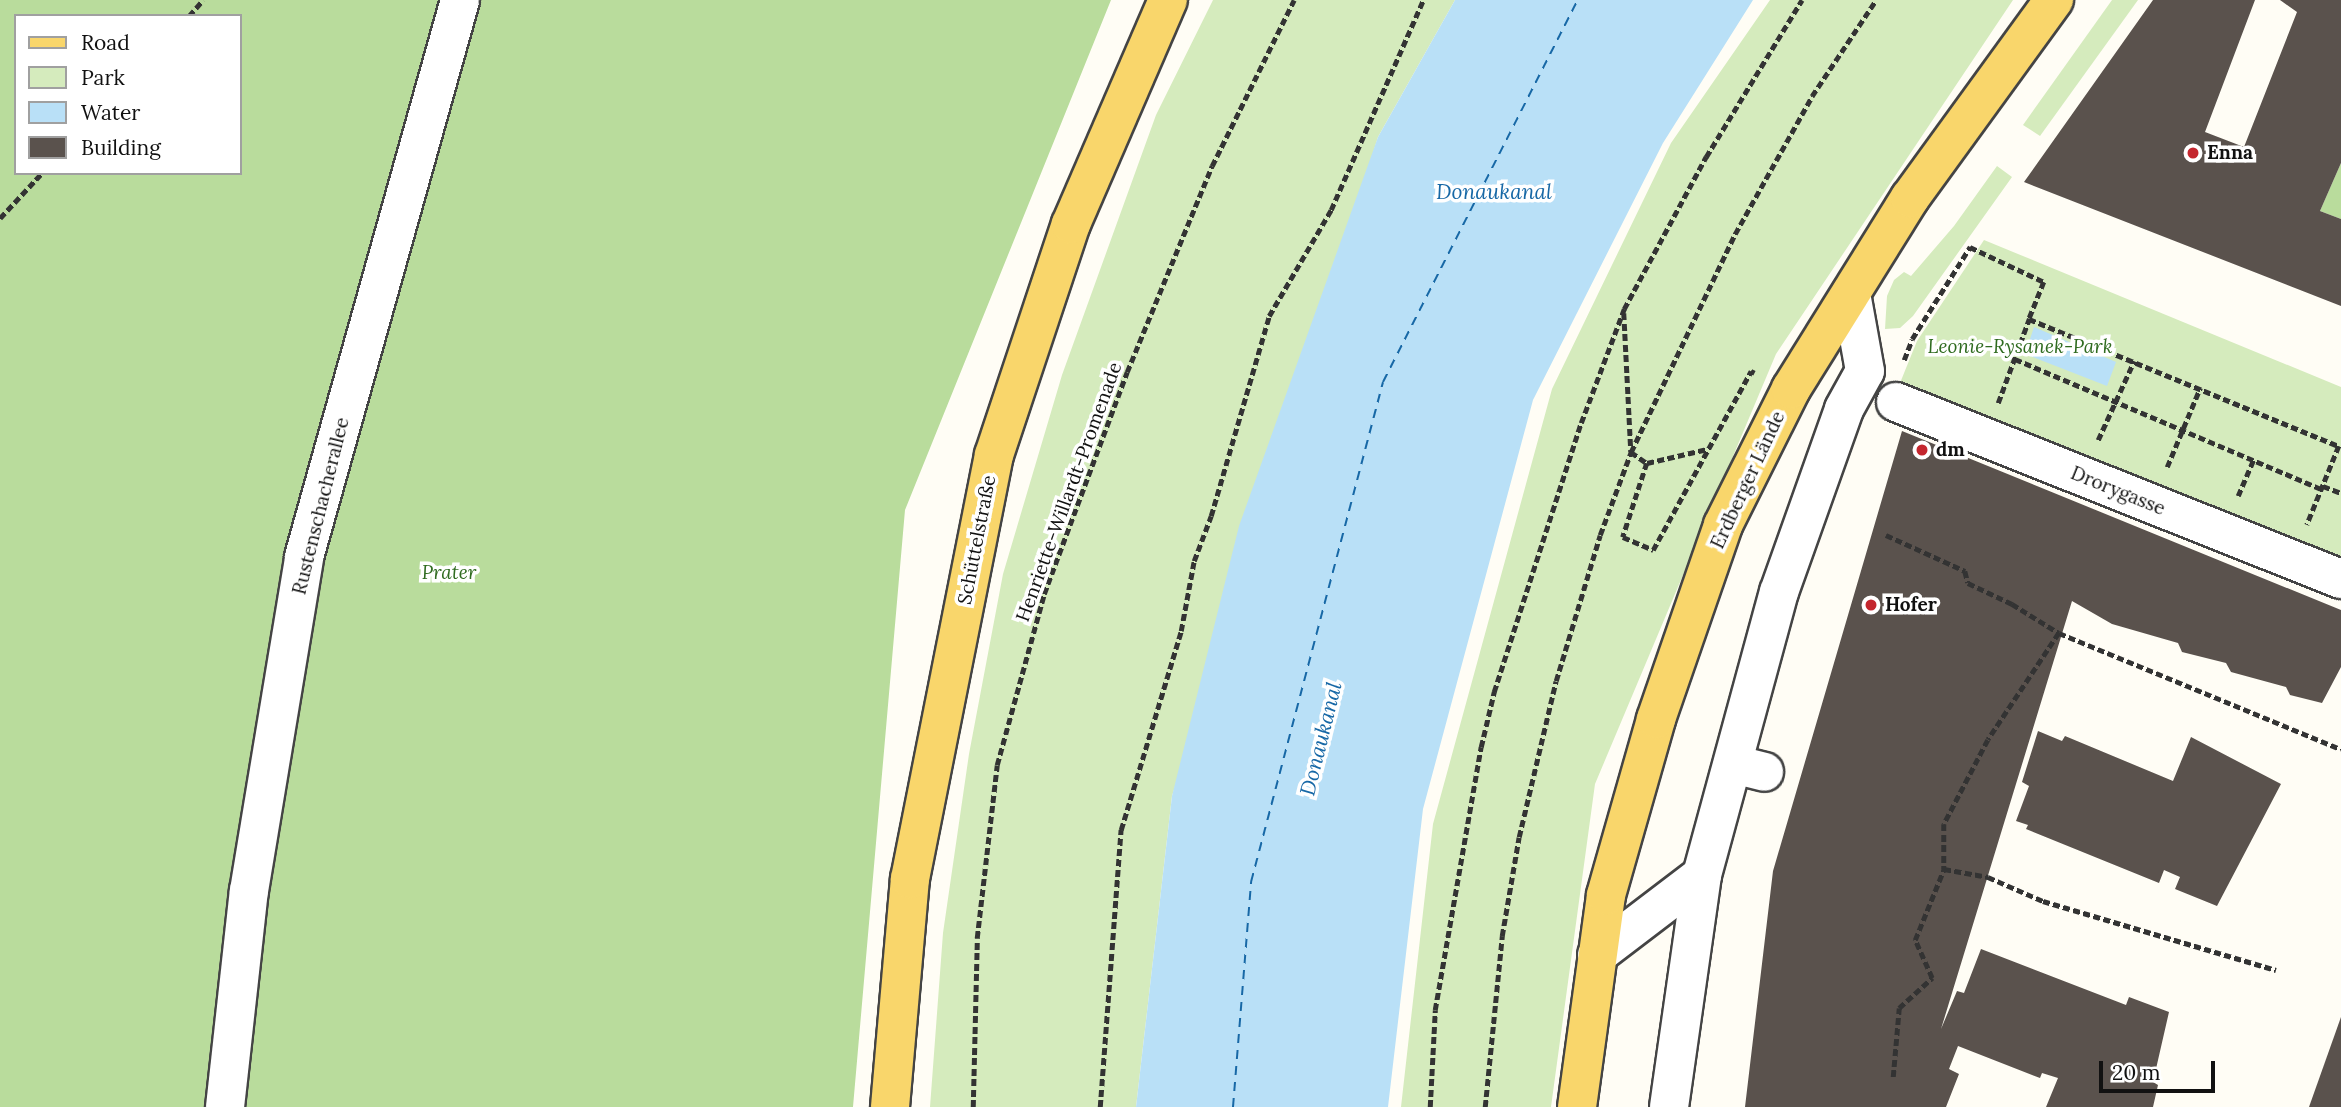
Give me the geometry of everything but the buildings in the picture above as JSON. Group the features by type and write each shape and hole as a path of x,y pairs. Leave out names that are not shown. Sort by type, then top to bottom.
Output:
{"main road":[{"name":"Schüttelstraße","path":"890,1107 910,879 994,455 1071,225 1168,0"},
{"name":"Erdberger Lände","path":"1577,1107 1606,895 1656,719 1723,525 1791,389 1910,198 2054,0"}],"street":[{"name":"Rustenschacherallee","path":"225,1107 248,891 304,557 460,0"},
{"path":"1669,1107 1702,875 1748,768 1779,592 1844,409 1865,371 1851,293"},
{"name":"Drorygasse","path":"1896,402 2341,579"},
{"path":"1597,955 1702,875"}],"path":[{"path":"190,14 203,0"},
{"name":"Henriette-Willardt-Promenade","path":"973,1107 976,938 997,765 1044,594 1127,372 1212,166 1294,0"},
{"path":"1100,1107 1121,830 1181,631 1194,561 1214,504 1269,316 1331,210 1423,0"},
{"path":"1430,1107 1435,1010 1458,861 1483,736 1527,584 1581,423 1624,309 1706,158 1802,0"},
{"path":"1485,1107 1502,936 1519,837 1563,655 1597,546 1631,452 1688,327 1767,172 1876,0"},
{"path":"0,218 40,175"},
{"path":"1896,402 1892,386 1912,339 1970,247 2044,282 1985,436"},
{"path":"1624,309 1631,452"},
{"path":"2015,359 2115,404 2321,489 2340,443 2029,319"},
{"path":"2115,404 2134,361"},
{"path":"1647,463 1623,537 1653,550 1751,370"},
{"path":"2182,431 2200,388"},
{"path":"1631,452 1647,463 1708,449"},
{"path":"2323,486 2341,493"},
{"path":"1886,535 1965,571 1968,583 2012,604 2059,633 2341,749"},
{"path":"1893,1077 1899,1008 1933,978 1914,940 1944,869 1944,824 1988,740 2059,633"},
{"path":"1944,869 1988,877 2043,901 2276,970"}],"green space":[{"name":"Prater","path":"0,0 1111,0 905,510 853,1107 0,1107"},
{"path":"1213,0 1455,0 1378,137 1172,796 1136,1107 930,1107 943,933 969,754 1003,574 1062,375 1156,115"},
{"path":"1770,0 2013,0 1776,354 1595,784 1551,1107 1401,1107 1433,824 1552,389 1671,143"},
{"path":"2112,0 2138,0 2040,136 2023,125"},
{"path":"2341,163 2341,219 2320,211"},
{"path":"1997,166 2012,177 1913,316 1900,328 1885,329 1887,296 1894,280 1904,272 1911,276 1954,226"},
{"name":"Leonie-Rysanek-Park","path":"1984,240 2341,387 2341,569 1898,388 1917,341"}],"water":[{"name":"Donaukanal","path":"1455,0 1753,0 1663,143 1533,400 1423,809 1388,1107 1136,1107 1172,796 1239,526 1378,137"},
{"path":"2034,327 2116,362 2107,386 2025,354"}],"ferry route":[{"path":"1233,1107 1251,882 1383,382 1578,0"}],"place":[{"name":"Enna","path":"2193,153"},
{"name":"dm","path":"1922,450"},
{"name":"Hofer","path":"1871,605"}]}
